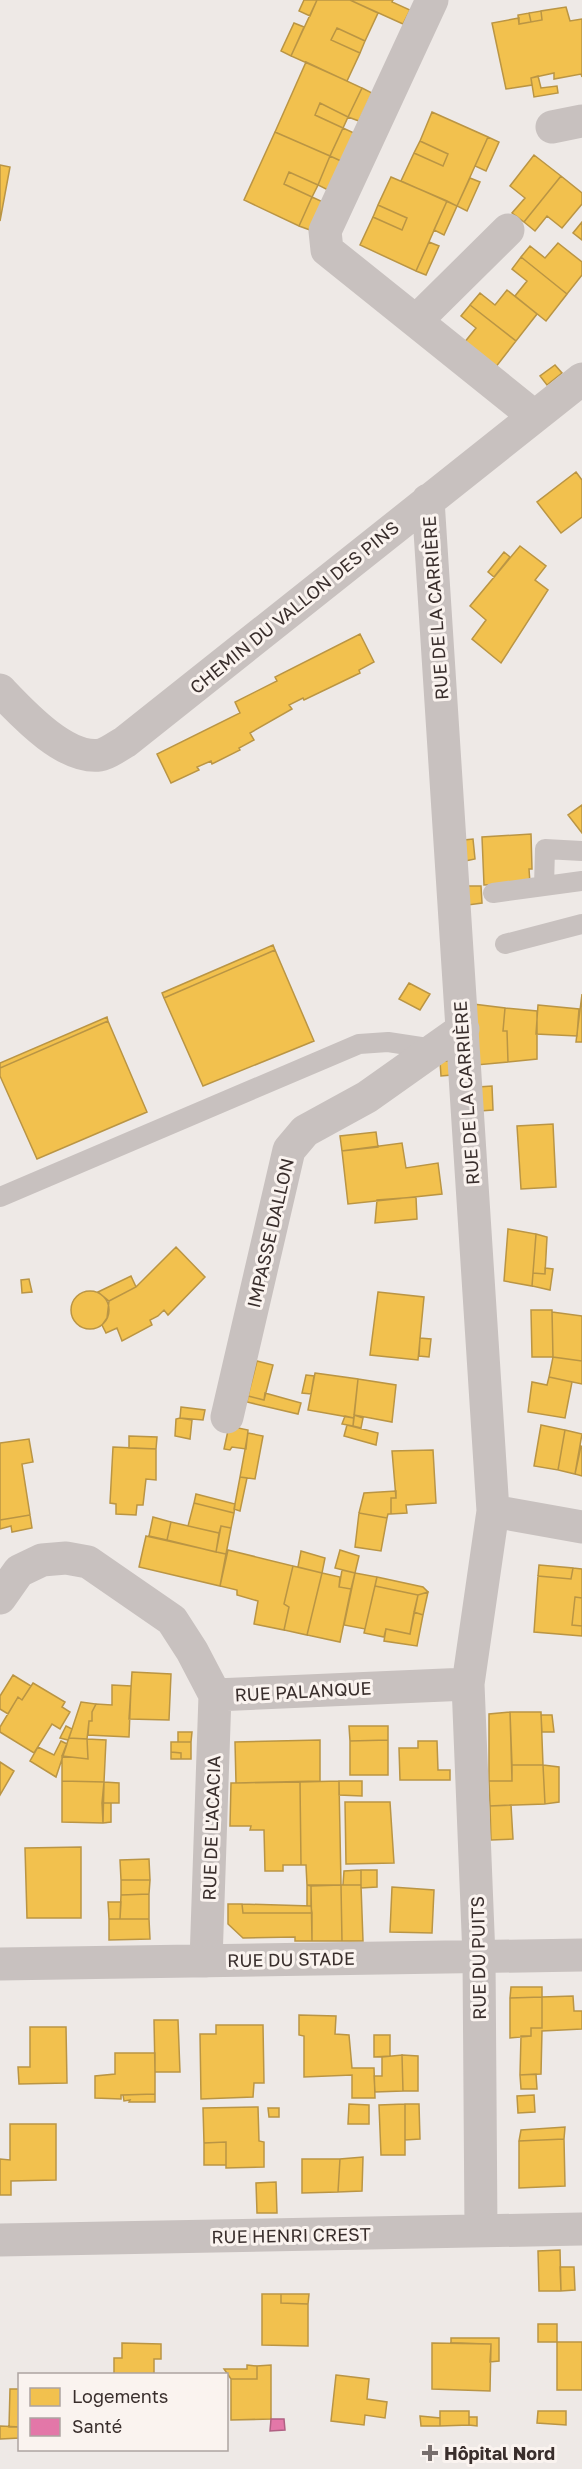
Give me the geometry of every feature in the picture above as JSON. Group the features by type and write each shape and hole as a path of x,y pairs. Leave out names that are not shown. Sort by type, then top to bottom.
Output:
{"street":[{"path":"432,0 325,231 327,250 534,416"},
{"path":"416,321 508,230"},
{"name":"CHEMIN DU VALLON DES PINS","path":"0,690 28,719 74,752 100,755 125,742 582,379"},
{"name":"RUE DE LA CARRIÈRE","path":"428,500 493,1511 468,1684"},
{"name":"IMPASSE DALLON","path":"227,1418 289,1150 305,1131 367,1096 463,1029"},
{"path":"493,1511 582,1527"},
{"name":"RUE PALANQUE","path":"0,1598 20,1571 42,1560 66,1558 88,1562 172,1620 192,1651 215,1695 468,1684"},
{"name":"RUE DU PUITS","path":"468,1684 479,1956 481,2231"},
{"name":"RUE DE L'ACACIA","path":"206,1961 215,1695"},
{"name":"RUE DU STADE","path":"0,1964 582,1955"},
{"name":"RUE HENRI CREST","path":"0,2240 582,2229"}],"lane":[{"path":"544,886 545,849 582,851"},
{"path":"493,893 582,881"},
{"path":"505,944 582,924"},
{"path":"0,1197 359,1044 388,1042 434,1049"}],"building: Logements":[{"path":"304,0 317,0 310,16 299,11"},
{"path":"317,0 350,0 378,13 365,41 337,28 331,40 360,53 347,81 291,56"},
{"path":"350,0 393,0 392,2 410,10 403,24"},
{"path":"566,7 570,21 582,19 582,77 581,74 554,79 554,73 531,78 532,85 506,89 492,23 519,18 519,24 542,20 541,11"},
{"path":"541,11 542,20 531,22 529,13"},
{"path":"529,13 531,22 519,24 518,15"},
{"path":"294,23 304,27 291,56 281,51"},
{"path":"337,28 365,41 360,53 331,40"},
{"path":"306,62 362,88 348,117 320,103 315,115 343,128 330,156 275,132"},
{"path":"538,76 541,88 557,86 558,93 534,97 531,78"},
{"path":"362,88 372,93 359,121 348,117"},
{"path":"320,103 348,117 343,128 315,115"},
{"path":"432,112 488,137 457,206 401,181 414,153 443,166 448,154 420,141"},
{"path":"343,128 354,133 341,161 330,156"},
{"path":"275,132 330,156 318,185 289,172 284,184 312,197 299,226 244,200"},
{"path":"488,137 499,142 486,171 475,166"},
{"path":"420,141 448,154 443,166 414,153"},
{"path":"534,155 561,176 524,222 512,213 525,198 510,186"},
{"path":"330,156 341,161 328,190 318,185"},
{"path":"0,165 10,167 0,221"},
{"path":"289,172 318,185 312,197 284,184"},
{"path":"561,176 582,193 582,204 562,228 547,216 535,231 524,222"},
{"path":"391,177 447,201 416,271 360,245 373,217 402,230 407,218 378,205"},
{"path":"470,178 480,182 467,211 457,206"},
{"path":"312,197 323,202 310,230 299,226"},
{"path":"447,201 457,206 444,235 434,230"},
{"path":"378,205 407,218 402,230 373,217"},
{"path":"582,222 582,240 573,233"},
{"path":"429,242 439,246 426,275 416,271"},
{"path":"558,243 582,262 582,275 567,294 521,257 530,246 545,258"},
{"path":"521,257 567,294 546,321 515,296 527,281 512,269"},
{"path":"507,290 537,314 516,341 470,305 480,293 495,305"},
{"path":"470,305 516,341 495,368 464,343 476,328 461,316"},
{"path":"555,365 562,373 547,385 540,376"},
{"path":"576,472 582,480 582,517 561,533 537,502"},
{"path":"520,546 546,566 535,580 548,590 501,663 472,639 486,620 470,606"},
{"path":"504,552 510,557 494,577 488,572"},
{"path":"360,634 374,662 359,670 360,673 289,705 292,709 250,733 254,740 239,748 240,750 212,764 211,761 197,767 199,770 171,783 157,754 240,713 235,702 277,681 275,677"},
{"path":"582,805 582,833 568,815"},
{"path":"531,834 530,883 484,885 482,837"},
{"path":"473,839 475,859 465,861 464,840"},
{"path":"467,886 481,886 482,903 468,905"},
{"path":"273,945 275,950 164,998 162,993"},
{"path":"275,950 314,1041 203,1086 164,998"},
{"path":"409,983 430,994 420,1010 399,999"},
{"path":"582,994 582,1042 576,1042"},
{"path":"473,1004 505,1008 503,1031 507,1031 508,1062 476,1065"},
{"path":"538,1005 579,1009 577,1036 536,1034"},
{"path":"505,1008 537,1011 537,1059 508,1062 507,1031 503,1031"},
{"path":"107,1017 108,1021 0,1068 0,1063"},
{"path":"108,1021 147,1112 37,1159 0,1076 0,1068"},
{"path":"440,1061 451,1061 452,1075 441,1076"},
{"path":"492,1086 493,1110 480,1111 478,1087"},
{"path":"553,1124 556,1187 521,1189 517,1126"},
{"path":"376,1132 378,1147 342,1151 340,1136"},
{"path":"402,1143 406,1168 438,1163 442,1194 348,1204 342,1151"},
{"path":"416,1197 417,1219 375,1223 377,1200"},
{"path":"508,1229 536,1234 532,1286 504,1281"},
{"path":"536,1234 547,1237 545,1274 533,1273"},
{"path":"176,1247 205,1277 168,1315 164,1310 150,1320 152,1325 122,1341 117,1328 106,1333 102,1325 107,1318 109,1301 136,1287"},
{"path":"545,1268 553,1269 550,1290 532,1286 533,1273 545,1274"},
{"path":"131,1276 136,1287 109,1301 98,1292"},
{"path":"29,1279 32,1292 22,1293 21,1280"},
{"path":"90,1291 104,1296 109,1310 104,1324 90,1329 76,1324 71,1310 76,1296"},
{"path":"378,1292 424,1297 418,1360 370,1355"},
{"path":"531,1310 552,1310 553,1357 532,1357"},
{"path":"552,1312 582,1316 582,1361 553,1357"},
{"path":"420,1338 431,1339 429,1357 419,1356"},
{"path":"553,1357 582,1361 582,1384 549,1377"},
{"path":"257,1361 273,1365 264,1400 248,1396"},
{"path":"315,1373 358,1379 354,1418 308,1410"},
{"path":"306,1375 314,1376 311,1394 302,1393"},
{"path":"549,1377 572,1382 565,1418 528,1412 532,1382 547,1385"},
{"path":"358,1379 396,1385 392,1422 354,1415"},
{"path":"265,1393 301,1403 298,1414 247,1402 248,1396 264,1400"},
{"path":"181,1407 205,1410 203,1420 180,1418"},
{"path":"354,1415 363,1418 361,1428 353,1426"},
{"path":"345,1416 354,1418 353,1426 342,1424"},
{"path":"176,1419 192,1420 190,1439 175,1436"},
{"path":"347,1425 378,1433 376,1445 344,1436"},
{"path":"541,1425 565,1430 558,1470 534,1466"},
{"path":"229,1426 248,1430 246,1449 232,1447 230,1450 224,1449"},
{"path":"565,1430 582,1434 575,1474 558,1470"},
{"path":"248,1433 263,1436 255,1479 240,1477"},
{"path":"129,1436 157,1437 156,1449 129,1448"},
{"path":"29,1439 33,1462 22,1464 30,1515 0,1520 0,1443"},
{"path":"113,1447 156,1449 156,1480 146,1479 143,1505 137,1505 136,1515 116,1514 116,1504 110,1503"},
{"path":"582,1447 582,1476 575,1474"},
{"path":"433,1450 436,1503 406,1505 407,1513 391,1514 391,1498 396,1498 392,1451"},
{"path":"240,1477 247,1478 240,1511 234,1509"},
{"path":"396,1491 396,1498 391,1498 391,1514 388,1514 387,1518 359,1513 364,1493"},
{"path":"196,1494 235,1504 234,1513 194,1503"},
{"path":"194,1503 234,1513 231,1528 221,1526 219,1533 188,1526"},
{"path":"359,1513 387,1518 381,1551 355,1547"},
{"path":"30,1515 32,1528 12,1532 11,1526 0,1529 0,1520"},
{"path":"153,1517 171,1522 167,1540 149,1536"},
{"path":"171,1522 219,1533 216,1552 167,1540"},
{"path":"221,1526 231,1528 226,1554 216,1552"},
{"path":"146,1536 226,1554 220,1586 139,1567"},
{"path":"228,1550 293,1566 284,1604 289,1607 284,1630 254,1624 258,1601 237,1595 237,1590 220,1586"},
{"path":"340,1550 359,1556 355,1573 335,1568"},
{"path":"301,1551 325,1558 322,1573 298,1567"},
{"path":"539,1565 573,1568 571,1579 538,1576"},
{"path":"293,1566 322,1573 307,1635 284,1630 289,1607 284,1604"},
{"path":"573,1568 582,1569 582,1598 575,1597 572,1625 582,1626 582,1636 534,1632 538,1576 571,1579"},
{"path":"342,1570 355,1573 351,1589 339,1587"},
{"path":"322,1573 340,1577 339,1587 351,1589 340,1642 307,1635"},
{"path":"355,1573 377,1577 365,1629 344,1625"},
{"path":"377,1577 423,1587 428,1592 418,1595 375,1586"},
{"path":"375,1586 418,1595 410,1634 386,1629 384,1637 364,1633"},
{"path":"428,1592 423,1615 414,1612 418,1595"},
{"path":"575,1597 582,1598 582,1626 572,1625"},
{"path":"414,1612 423,1615 417,1646 384,1641 386,1629 410,1634"},
{"path":"132,1672 171,1674 169,1720 129,1719"},
{"path":"13,1675 31,1686 22,1700 18,1697 8,1714 0,1709 0,1696"},
{"path":"33,1683 65,1702 62,1707 70,1712 60,1729 52,1724 34,1753 0,1732 0,1727 18,1697 22,1700"},
{"path":"112,1685 131,1686 129,1737 88,1735 89,1721 92,1721 92,1712 96,1704 112,1705"},
{"path":"81,1702 96,1704 92,1712 92,1721 89,1721 87,1739 69,1738"},
{"path":"510,1712 512,1781 489,1781 489,1714"},
{"path":"510,1712 541,1712 543,1765 512,1765"},
{"path":"541,1715 552,1715 554,1732 542,1732"},
{"path":"66,1726 72,1729 68,1740 60,1738"},
{"path":"349,1726 388,1726 388,1740 350,1741"},
{"path":"178,1732 192,1732 191,1742 178,1742"},
{"path":"69,1738 87,1739 88,1759 62,1756"},
{"path":"87,1739 106,1740 104,1782 62,1781 62,1756 88,1759"},
{"path":"320,1740 320,1781 236,1783 235,1742"},
{"path":"388,1740 388,1775 350,1775 350,1741"},
{"path":"61,1741 67,1744 56,1777 30,1761 38,1747 54,1755"},
{"path":"418,1741 437,1741 438,1770 450,1770 450,1780 400,1780 399,1748 418,1748"},
{"path":"171,1742 191,1742 191,1759 181,1759 181,1753 171,1752"},
{"path":"171,1752 181,1753 181,1759 171,1759"},
{"path":"0,1762 14,1771 0,1795"},
{"path":"512,1765 543,1765 545,1804 490,1806 489,1781 512,1781"},
{"path":"543,1765 559,1767 559,1802 545,1804"},
{"path":"62,1781 104,1782 103,1823 62,1822"},
{"path":"339,1781 341,1885 307,1885 306,1865 301,1865 300,1782"},
{"path":"339,1781 362,1781 362,1796 339,1795"},
{"path":"104,1782 119,1783 119,1803 102,1803"},
{"path":"300,1782 301,1865 283,1865 283,1871 265,1871 264,1830 250,1830 251,1826 230,1826 231,1783"},
{"path":"345,1802 390,1802 394,1863 346,1864"},
{"path":"102,1803 111,1803 111,1822 103,1823"},
{"path":"511,1805 513,1839 491,1840 490,1806"},
{"path":"81,1847 81,1918 27,1918 25,1848"},
{"path":"149,1859 150,1880 121,1880 120,1860"},
{"path":"361,1870 361,1885 343,1885 344,1871"},
{"path":"361,1870 377,1870 377,1887 361,1888"},
{"path":"121,1880 150,1880 149,1894 121,1895"},
{"path":"307,1885 311,1886 311,1906 307,1906"},
{"path":"341,1885 342,1941 312,1941 311,1886"},
{"path":"341,1885 361,1885 363,1941 342,1941"},
{"path":"392,1887 434,1890 432,1933 390,1932"},
{"path":"149,1894 149,1919 120,1919 121,1895"},
{"path":"108,1902 121,1902 120,1919 109,1919"},
{"path":"228,1904 242,1904 243,1913 312,1913 312,1941 295,1941 295,1937 243,1938 228,1924"},
{"path":"242,1904 311,1906 312,1913 243,1913"},
{"path":"109,1919 149,1919 150,1939 109,1940"},
{"path":"511,1987 542,1987 542,1997 510,1998"},
{"path":"573,1996 574,2011 582,2011 582,2029 542,2031 541,2074 520,2075 521,2036 531,2036 531,2028 542,2028 542,1997"},
{"path":"542,1997 542,2028 531,2028 531,2036 510,2038 510,1998"},
{"path":"299,2015 336,2016 335,2034 349,2035 352,2068 374,2068 375,2098 352,2098 352,2075 304,2077 304,2036 299,2035"},
{"path":"154,2020 178,2020 180,2072 155,2072"},
{"path":"216,2025 263,2025 264,2083 254,2083 253,2097 201,2099 200,2034 216,2034"},
{"path":"30,2027 66,2027 67,2083 19,2084 18,2067 30,2067"},
{"path":"374,2035 390,2035 390,2056 374,2057"},
{"path":"115,2053 155,2053 155,2094 121,2095 121,2099 95,2098 95,2076 115,2074"},
{"path":"402,2055 418,2056 418,2091 403,2091"},
{"path":"402,2055 403,2091 375,2092 374,2076 382,2076 382,2057"},
{"path":"536,2074 537,2089 521,2089 520,2075"},
{"path":"155,2094 155,2102 124,2101 123,2095"},
{"path":"534,2095 535,2112 518,2113 517,2096"},
{"path":"349,2104 369,2105 369,2124 348,2124"},
{"path":"405,2104 419,2104 420,2139 405,2140"},
{"path":"405,2104 405,2155 381,2155 379,2105"},
{"path":"258,2107 259,2141 264,2142 264,2167 226,2168 226,2142 204,2143 203,2108"},
{"path":"268,2108 279,2108 279,2117 269,2117"},
{"path":"10,2124 56,2124 56,2180 11,2181 11,2195 0,2195 0,2159 10,2160"},
{"path":"565,2127 564,2139 519,2141 521,2130"},
{"path":"564,2139 565,2186 519,2188 519,2141"},
{"path":"226,2142 226,2165 204,2165 204,2143"},
{"path":"363,2157 362,2191 338,2192 340,2159"},
{"path":"302,2159 340,2159 338,2192 302,2193"},
{"path":"276,2182 277,2213 257,2213 256,2183"},
{"path":"560,2250 561,2291 539,2291 538,2251"},
{"path":"560,2267 574,2267 575,2290 561,2291"},
{"path":"262,2294 281,2294 281,2303 308,2304 308,2346 262,2345"},
{"path":"281,2294 309,2294 308,2304 281,2303"},
{"path":"538,2324 557,2324 557,2342 538,2342"},
{"path":"451,2338 499,2338 499,2361 490,2362 491,2344 451,2343"},
{"path":"557,2342 582,2342 582,2390 557,2390"},
{"path":"122,2343 161,2344 161,2359 154,2359 154,2373 114,2373 114,2358 122,2358"},
{"path":"432,2343 491,2344 490,2391 432,2389"},
{"path":"247,2365 257,2366 257,2379 231,2379 224,2369 247,2369"},
{"path":"271,2365 271,2419 231,2420 231,2379 257,2379 257,2366"},
{"path":"336,2375 369,2379 367,2399 387,2402 385,2418 365,2415 364,2425 331,2421"},
{"path":"10,2389 18,2389 18,2427 9,2427"},
{"path":"440,2411 469,2411 469,2425 440,2426"},
{"path":"538,2411 566,2411 566,2425 537,2423"},
{"path":"420,2416 440,2418 440,2426 421,2426"},
{"path":"469,2417 477,2417 477,2426 469,2425"},
{"path":"0,2426 18,2427 18,2438 0,2439"}],"building: Santé":[{"path":"271,2419 284,2419 285,2430 270,2431"}],"place":[{"name":"Hôpital Nord","path":"430,2453"}]}
